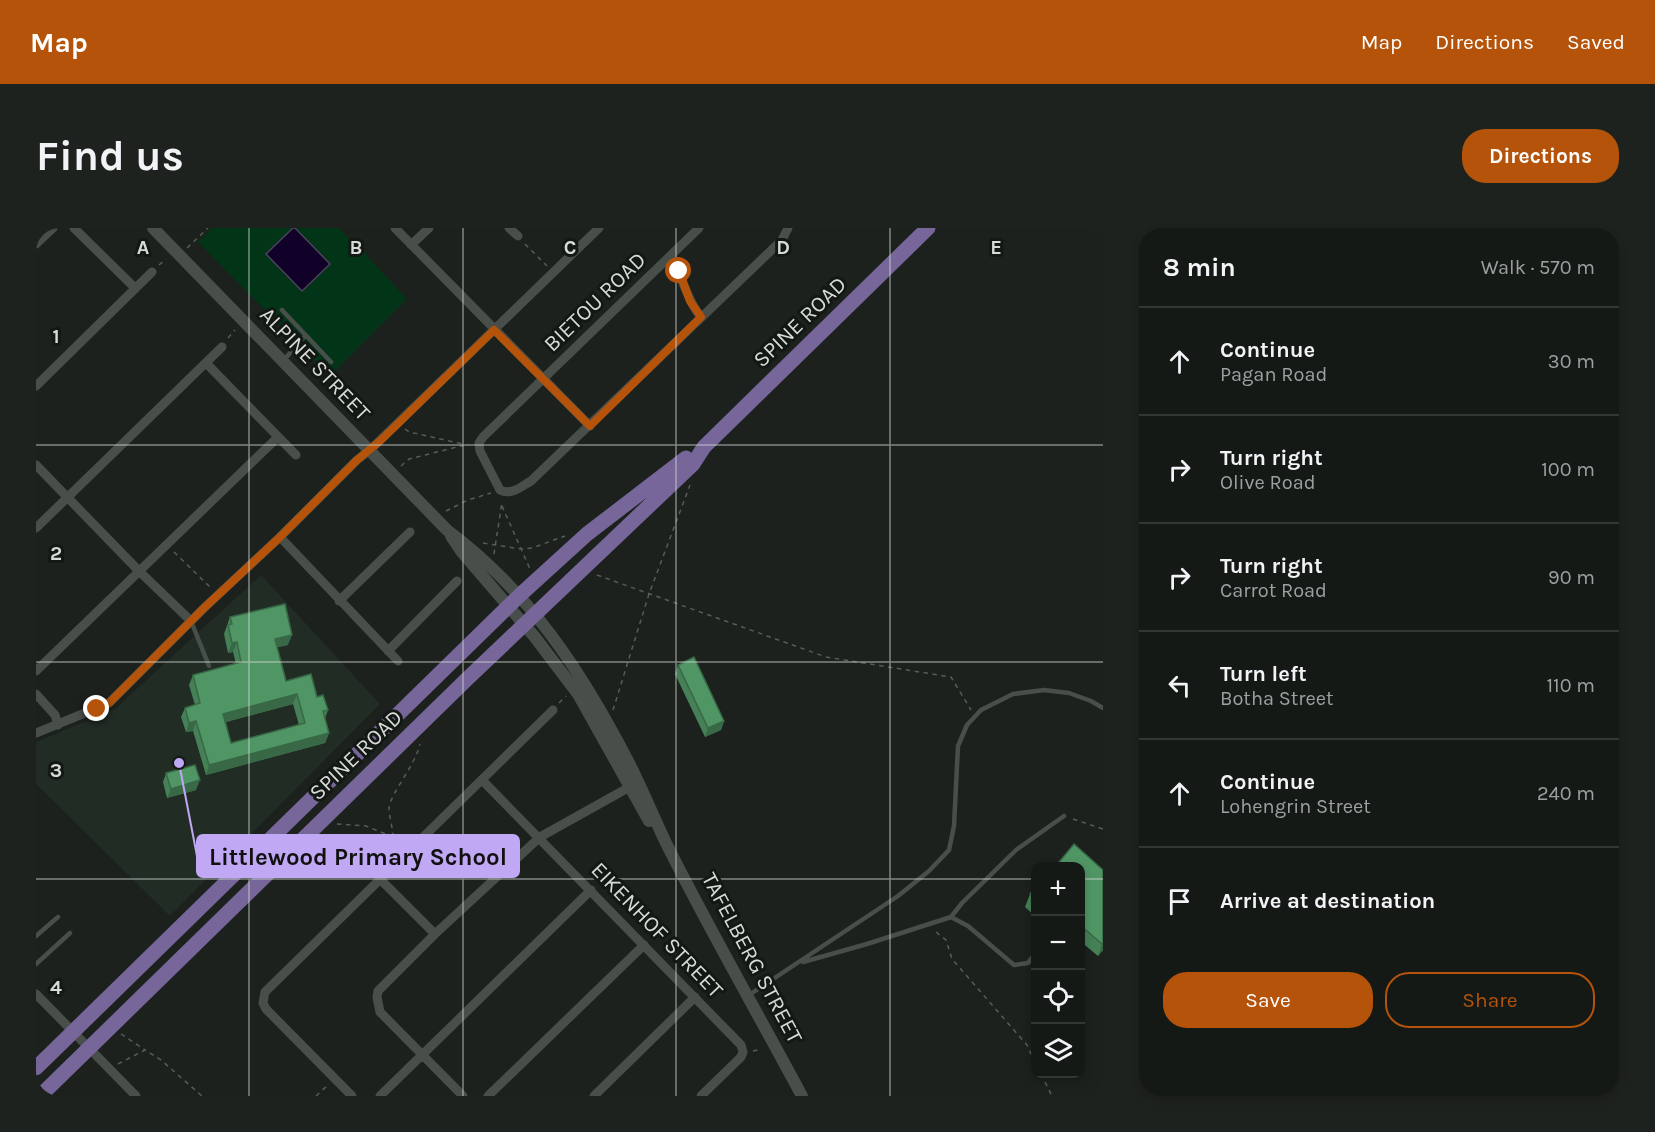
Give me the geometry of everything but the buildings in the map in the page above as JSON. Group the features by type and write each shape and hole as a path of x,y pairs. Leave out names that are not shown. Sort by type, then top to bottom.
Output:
{"main road":[{"name":"SPINE ROAD","path":"36,1068 520,595 587,534 704,447 928,228"},
{"name":"SPINE ROAD","path":"40,1096 536,613 693,464 704,447"}],"street":[{"path":"36,244 52,228"},
{"path":"74,228 135,288"},
{"name":"ALPINE STREET","path":"153,228 447,530 468,546 536,613"},
{"path":"395,228 590,426"},
{"path":"411,245 429,228"},
{"path":"509,228 518,236"},
{"path":"36,734 109,703 357,460 599,228"},
{"name":"BIETOU ROAD","path":"479,443 699,228"},
{"path":"479,443 480,451 502,491 513,491 531,481 782,240 788,228"},
{"path":"669,258 679,271 690,301 701,317"},
{"path":"36,386 152,272"},
{"path":"36,528 223,345"},
{"path":"206,363 296,455"},
{"path":"36,671 278,437"},
{"path":"36,465 191,621"},
{"name":"ALPINE STREET","path":"447,530 461,551 524,625"},
{"path":"339,601 410,532"},
{"path":"280,537 398,661"},
{"path":"388,651 457,581"},
{"name":"TAFELBERG STREET","path":"536,613 589,688 657,835 665,841 802,1096"},
{"name":"TAFELBERG STREET","path":"524,625 578,694 633,785"},
{"path":"36,694 55,715 58,725"},
{"path":"352,1096 266,1009 263,997 271,985 554,709"},
{"name":"EIKENHOF STREET","path":"482,780 737,1041 743,1052 741,1057 701,1096"},
{"path":"463,1096 380,1012 377,997 381,986 540,837 633,785"},
{"path":"380,879 435,934"},
{"path":"380,1096 591,890"},
{"path":"488,1096 644,945"},
{"path":"36,993 134,1095"},
{"path":"594,1096 695,997"}],"lane":[{"path":"282,310 332,362"},
{"path":"283,361 305,336"},
{"path":"191,621 209,666"},
{"path":"748,995 898,896 929,872 949,850 954,826 958,746 967,725 981,710 1013,694 1044,690 1069,693 1103,708"},
{"path":"798,963 951,917 962,903 1016,850 1064,816"},
{"path":"36,936 58,916"},
{"path":"951,917 968,926 1014,965 1028,963 1031,959"},
{"path":"36,964 70,933"}],"path":[{"path":"187,248 208,228"},
{"path":"518,236 547,266"},
{"path":"223,345 235,330"},
{"path":"405,429 409,432 464,445"},
{"path":"401,466 409,459 479,443"},
{"path":"612,717 616,696 649,594 691,482"},
{"path":"445,512 468,500 502,491 502,506 492,559"},
{"path":"502,506 531,570"},
{"path":"480,542 521,549 542,546 572,534"},
{"path":"170,548 214,591"},
{"path":"591,575 598,575 826,657 951,676 974,716"},
{"path":"554,709 570,693"},
{"path":"399,854 396,851 389,809 391,801 415,761 422,738"},
{"path":"1064,816 1103,829"},
{"path":"332,824 366,826 393,837"},
{"path":"927,925 946,940 952,959 1027,1045 1031,1054"},
{"path":"118,1032 161,1060 202,1096"},
{"path":"116,1066 145,1050"},
{"path":"1043,1078 1052,1096"},
{"path":"316,1096 331,1082"}],"shaded area":[{"path":"293,228 330,264 302,291 266,254"},
{"path":"261,575 380,704 170,916 36,784 36,742 115,709"}],"green space":[{"path":"212,228 339,228 355,244 359,240 367,256 407,299 330,376 198,242"}],"place":[{"name":"Littlewood Primary School","path":"179,763"}],"route":[{"path":"97,709 109,703 204,608 494,330 590,426 701,317 690,301 679,271"}]}
